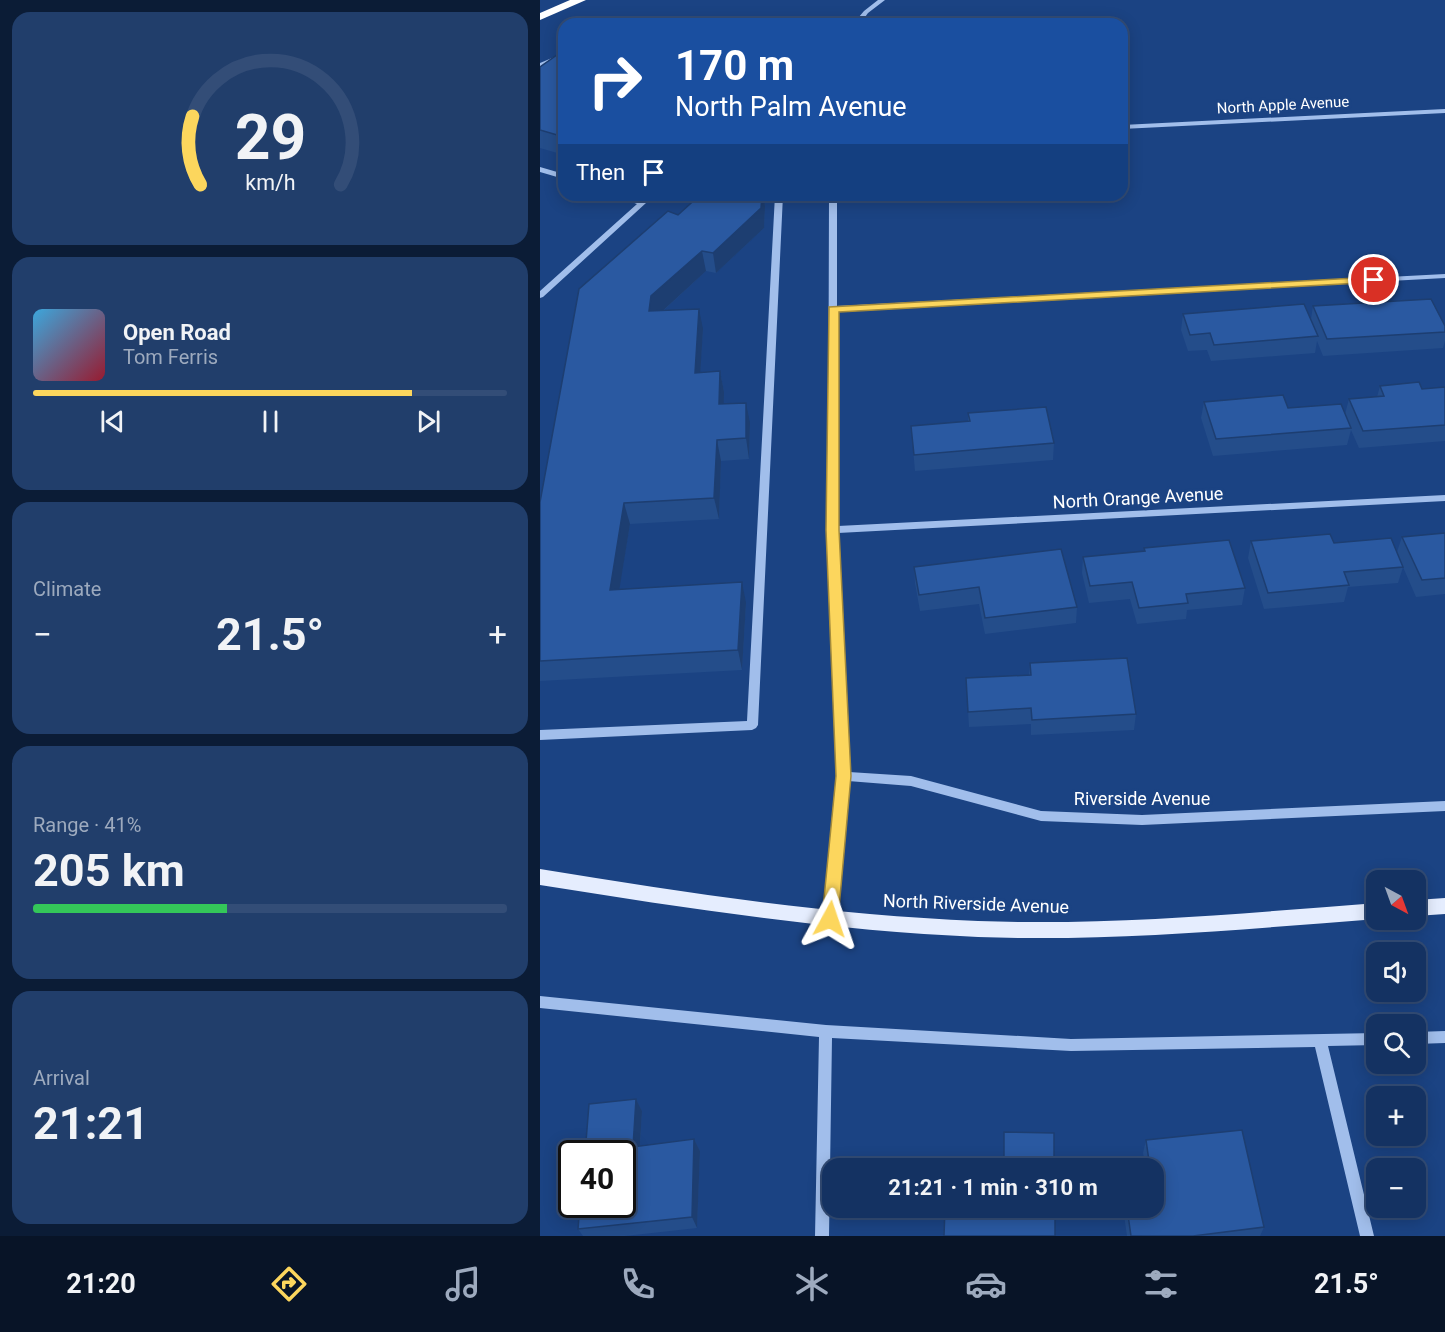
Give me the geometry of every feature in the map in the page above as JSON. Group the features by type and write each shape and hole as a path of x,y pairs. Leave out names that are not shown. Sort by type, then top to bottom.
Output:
{"highway":[{"path":"540,17 579,0"}],"main road":[{"name":"North Riverside Avenue","path":"540,877 830,919 979,929 1144,928 1366,912"},
{"path":"1426,907 1445,906"}],"street":[{"path":"862,18 882,0"},
{"path":"540,66 558,58"},
{"name":"North Apple Avenue","path":"1128,127 1445,111"},
{"path":"540,169 558,175"},
{"path":"540,295 642,203 636,201"},
{"path":"540,735 752,725 779,201"},
{"path":"830,919 843,776 833,530 833,201"},
{"path":"833,309 1445,276"},
{"name":"North Orange Avenue","path":"833,530 1445,498"},
{"name":"Riverside Avenue","path":"843,776 911,781 1041,816 1142,820 1445,806"},
{"path":"540,1002 826,1031 1071,1045 1366,1038"},
{"path":"822,1236 826,1031"},
{"path":"1426,1038 1445,1037"},
{"path":"1320,1040 1367,1236"}],"building":[{"path":"558,54 558,135 540,130 540,67"},
{"path":"693,201 762,201 761,208 713,253 702,251 651,296 649,311 699,309 695,373 720,371 719,404 746,403 746,438 717,440 714,498 624,503 610,590 742,582 738,650 540,661 540,502 579,289 668,211 678,215"},
{"path":"1431,299 1445,326 1445,332 1327,339 1313,306"},
{"path":"1304,304 1318,336 1214,345 1210,333 1190,335 1183,314"},
{"path":"1419,382 1422,389 1445,387 1445,425 1363,431 1349,399 1384,396 1380,386"},
{"path":"1283,395 1288,408 1341,404 1351,428 1216,439 1204,402"},
{"path":"1046,407 1054,443 914,455 911,426 970,421 968,413"},
{"path":"1445,533 1445,578 1422,580 1402,537"},
{"path":"1330,534 1334,543 1391,538 1403,567 1344,572 1349,585 1268,593 1251,541"},
{"path":"1229,540 1245,588 1186,594 1188,603 1139,608 1132,582 1090,586 1083,557 1145,551 1144,548"},
{"path":"1061,549 1077,607 985,618 979,587 919,595 914,567"},
{"path":"1127,658 1136,714 1032,720 1031,708 968,712 966,678 1031,675 1030,663"},
{"path":"636,1099 633,1140 586,1140 589,1104"},
{"path":"1242,1130 1264,1227 1193,1236 1131,1236 1128,1218 1164,1218 1164,1158 1149,1158 1146,1140"},
{"path":"1004,1132 1054,1133 1054,1158 1004,1158"},
{"path":"694,1139 692,1217 578,1229 579,1218 636,1218 636,1147"},
{"path":"945,1218 1055,1218 1055,1236 944,1236"}],"route":[{"path":"830,919 843,776 833,530 833,309 1374,280"}]}
